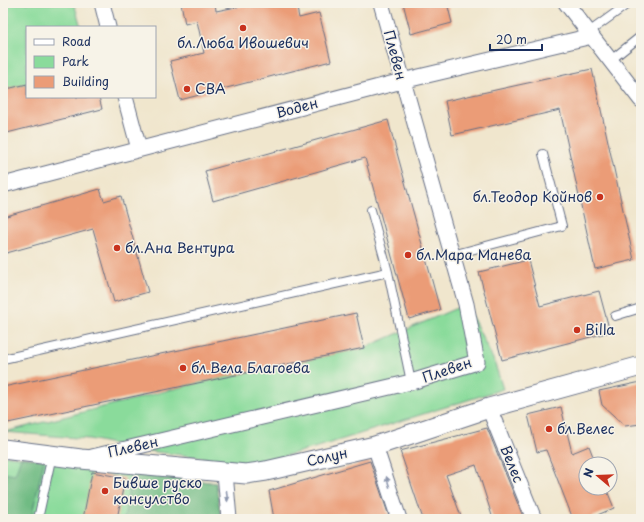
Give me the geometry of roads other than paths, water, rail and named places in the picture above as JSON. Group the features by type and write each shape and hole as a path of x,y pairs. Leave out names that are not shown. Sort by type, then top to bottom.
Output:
{"street":[{"path":"102,3 108,26"},
{"name":"Плевен","path":"81,459 411,382 477,362 466,304 381,3"},
{"path":"566,3 641,100"},
{"name":"Воден","path":"3,185 402,81 591,34"},
{"path":"126,98 139,149"},
{"name":"Солун","path":"3,449 81,459 246,474 266,471 375,446 489,408 641,366"},
{"name":"Велес","path":"489,408 534,519"},
{"path":"375,446 399,519"},
{"path":"225,473 230,519"}],"lane":[{"path":"591,34 629,3"},
{"path":"611,60 641,36"},
{"path":"452,255 562,226 543,154"},
{"path":"371,210 388,272 411,382"},
{"path":"3,359 388,272"},
{"path":"615,316 641,308"},
{"path":"38,519 52,455"}],"place":[{"name":"бл.Люба Ивошевич","path":"243,28"},
{"name":"CBA","path":"187,89"},
{"name":"бл.Теодор Койнов","path":"600,197"},
{"name":"бл.Ана Вентура","path":"117,248"},
{"name":"бл.Мара Манева","path":"408,255"},
{"name":"Billa","path":"577,330"},
{"name":"бл.Вела Благоева","path":"183,368"},
{"name":"бл.Велес","path":"549,429"},
{"name":"Бивше руско консулство","path":"105,491"}]}
